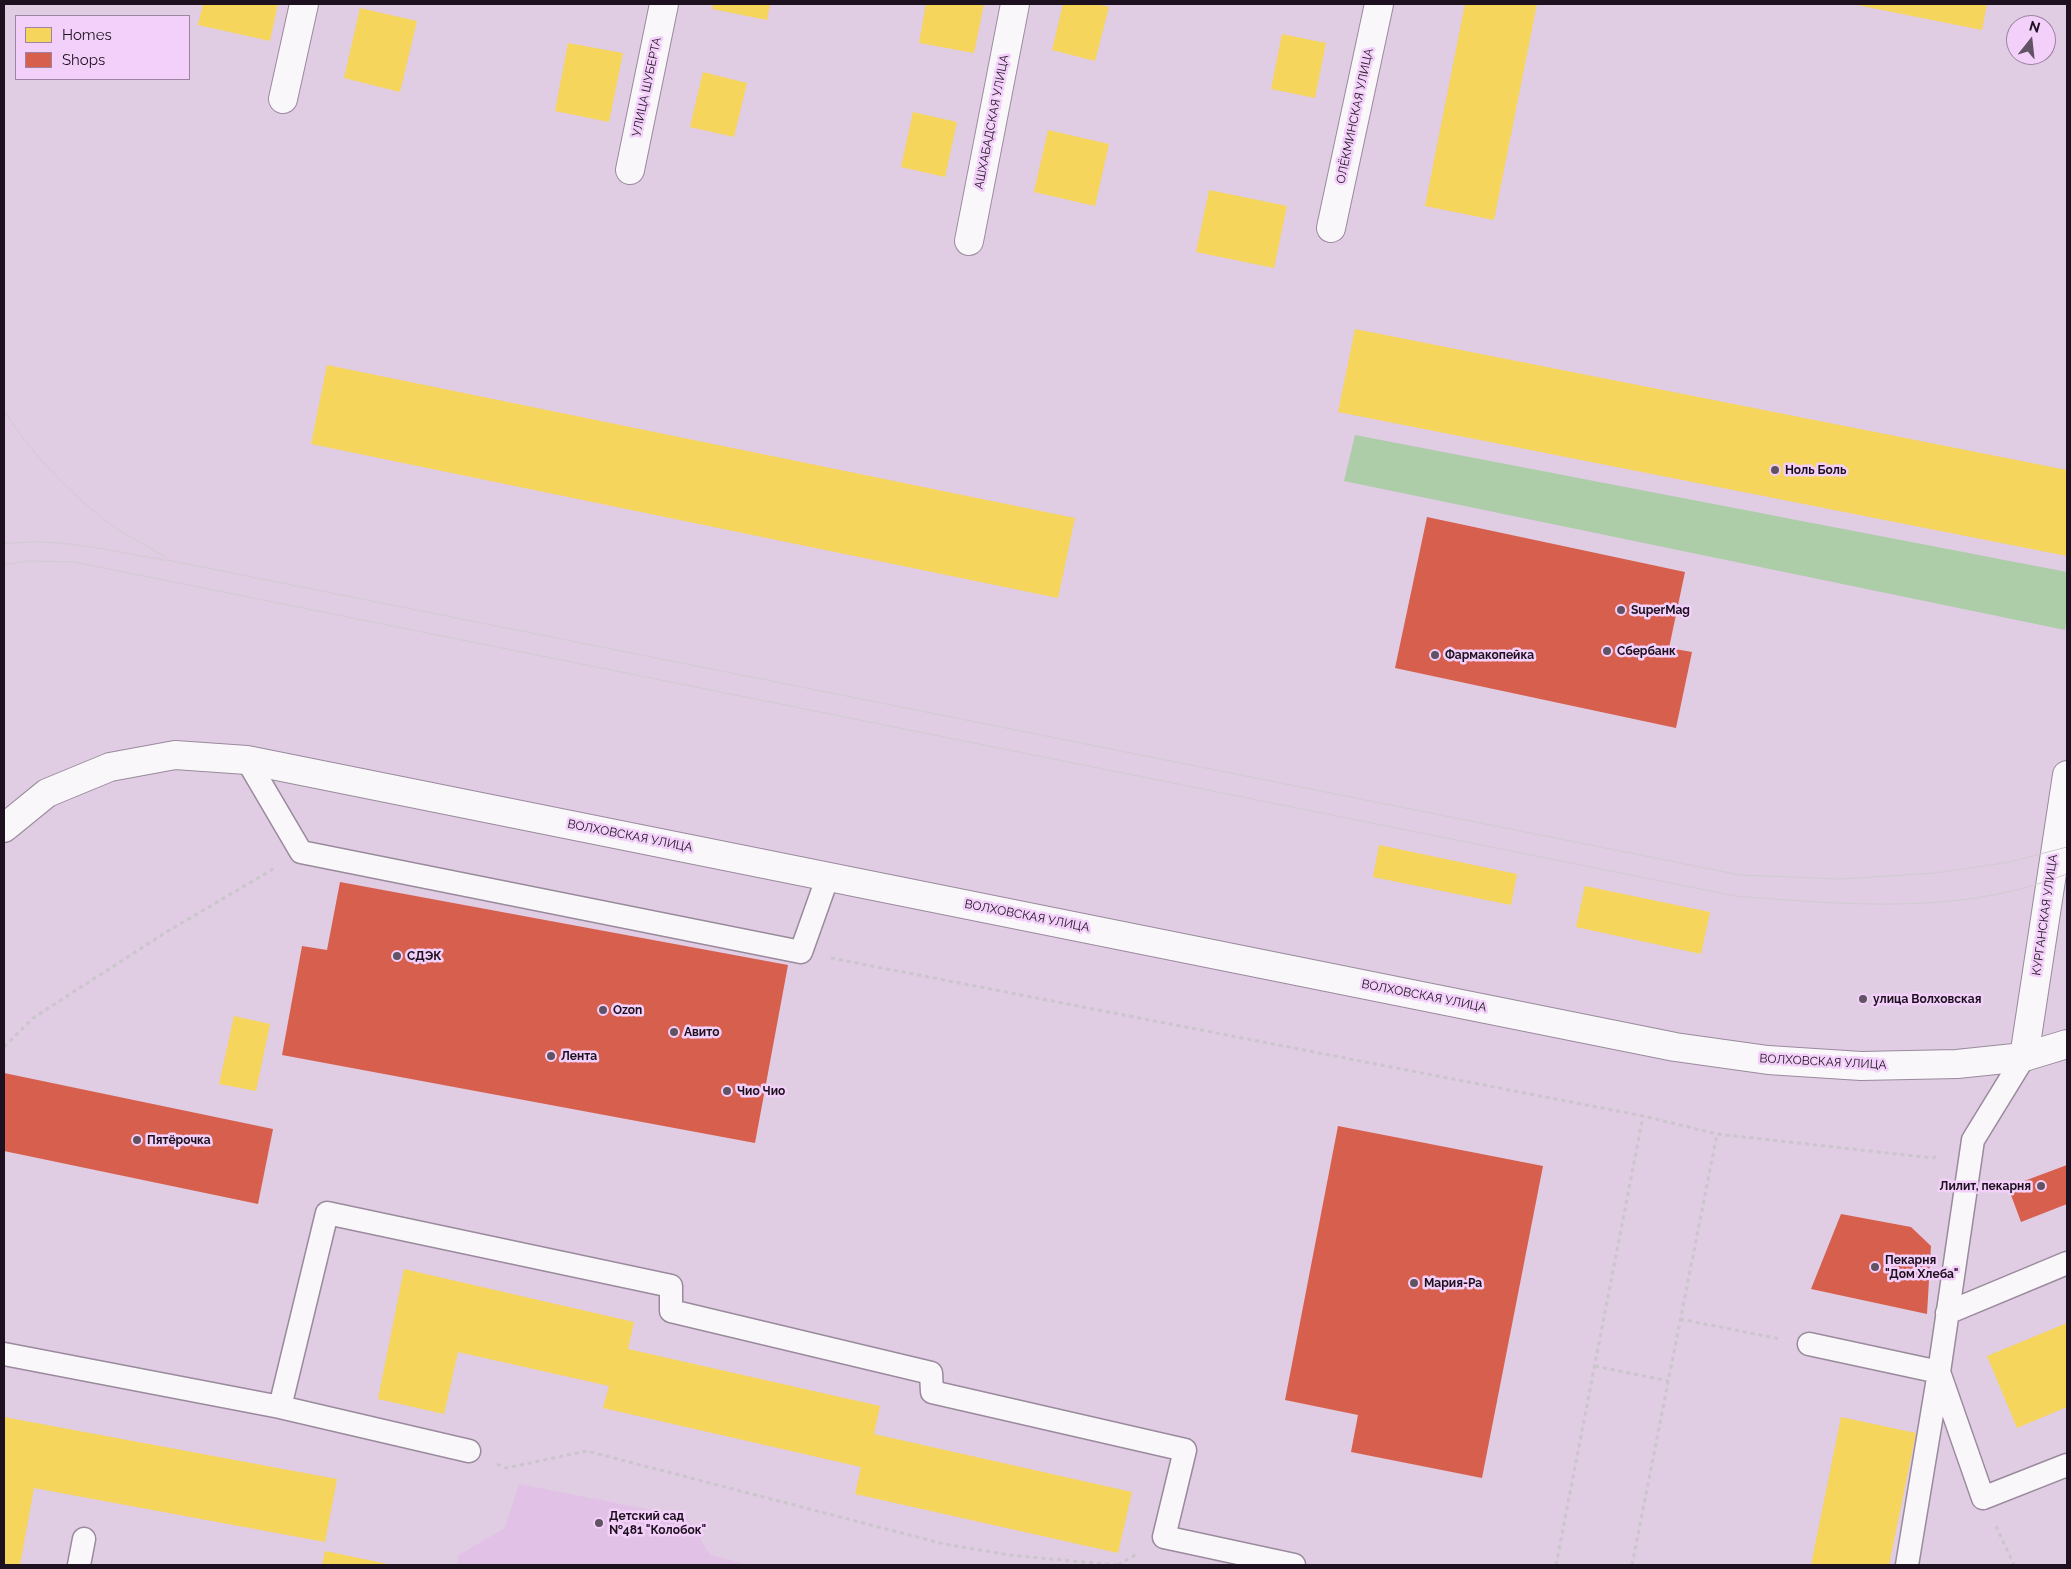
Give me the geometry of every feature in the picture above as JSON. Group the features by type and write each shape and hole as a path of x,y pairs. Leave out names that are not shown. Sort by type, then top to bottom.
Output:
{"main road":[{"path":"283,99 304,4"},
{"name":"УЛИЦА ШУБЕРТА","path":"630,170 664,4"},
{"name":"АШХАБАДСКАЯ УЛИЦА","path":"969,241 1015,4"},
{"name":"ОЛЁКМИНСКАЯ УЛИЦА","path":"1331,228 1379,4"},
{"name":"ВОЛХОВСКАЯ УЛИЦА","path":"4,828 47,793 110,767 175,755 247,760 1675,1046 1768,1060 1861,1066 1957,1064 2024,1057 2067,1044"},
{"name":"КУРГАНСКАЯ УЛИЦА","path":"2024,1057 2067,775"}],"lane":[{"path":"247,760 301,852 801,952 828,876"},
{"path":"1907,1565 1940,1372 1973,1140 2024,1057"},
{"path":"280,1407 327,1213 671,1286 671,1311 931,1373 932,1392 1185,1450 1164,1536 1294,1565"},
{"path":"1947,1313 2067,1263"},
{"path":"1809,1344 1940,1372"},
{"path":"4,1354 280,1407 469,1451"},
{"path":"1940,1372 1983,1498 2067,1465"},
{"path":"80,1565 84,1539"}],"path":[{"path":"4,1047 33,1018 168,931 301,852"},
{"path":"801,952 1643,1116 1717,1134 1933,1158 1973,1140"},
{"path":"1556,1565 1643,1116"},
{"path":"1632,1565 1717,1134"},
{"path":"1680,1319 1809,1344"},
{"path":"1595,1366 1668,1381"},
{"path":"469,1451 506,1468 587,1451 944,1544 1009,1555 1084,1564 1116,1565"},
{"path":"1983,1498 2014,1565"}],"shaded area":[{"name":"Детский сад №481 \"Колобок\"","path":"519,1484 687,1517 710,1555 749,1565 457,1565 459,1555 505,1528"}],"green space":[{"path":"1355,435 2067,572 2065,630 1344,481"}],"building: Homes":[{"path":"203,4 278,4 270,41 198,25"},
{"path":"713,4 770,4 767,20 712,9"},
{"path":"926,4 984,4 974,53 919,43"},
{"path":"1063,4 1097,4 1109,7 1095,61 1052,50"},
{"path":"1465,4 1537,4 1494,220 1425,206"},
{"path":"1852,4 1987,4 1982,30"},
{"path":"360,8 417,21 400,92 344,78"},
{"path":"1282,34 1326,43 1315,98 1271,89"},
{"path":"568,43 623,53 609,122 555,111"},
{"path":"703,72 747,83 734,137 690,127"},
{"path":"913,112 957,122 945,177 901,167"},
{"path":"1048,130 1109,144 1095,206 1034,192"},
{"path":"1209,190 1287,206 1274,268 1196,252"},
{"path":"1355,329 2067,470 2067,556 1338,412"},
{"path":"327,365 1075,518 1058,598 311,444"},
{"path":"1379,845 1517,874 1511,905 1373,877"},
{"path":"1585,886 1710,912 1701,954 1576,927"},
{"path":"234,1016 270,1024 256,1091 219,1084"},
{"path":"404,1269 634,1322 628,1349 880,1406 874,1434 1132,1492 1118,1553 855,1494 861,1467 603,1408 609,1386 458,1352 444,1414 378,1399"},
{"path":"2067,1323 2067,1407 2017,1428 1987,1356"},
{"path":"4,1417 337,1479 325,1542 34,1488 20,1565 4,1565"},
{"path":"1841,1417 1916,1433 1889,1565 1811,1565"},
{"path":"325,1551 388,1564 388,1565 322,1565"}],"building: Shops":[{"path":"1427,517 1685,572 1669,648 1692,652 1676,728 1395,668"},
{"path":"340,882 788,965 755,1143 282,1055 302,946 327,950"},
{"name":"Пятёрочка","path":"4,1073 273,1129 258,1204 4,1151"},
{"name":"Мария-Ра","path":"1338,1126 1543,1166 1482,1478 1351,1452 1358,1415 1285,1400"},
{"path":"2067,1165 2067,1204 2021,1222 2008,1187"},
{"name":"Пекарня \"Дом Хлеба\"","path":"1841,1214 1911,1227 1931,1246 1927,1314 1811,1289"}],"tram line":[{"path":"4,410 14,426 39,457 81,500 111,525 167,558"},
{"path":"4,544 46,542 88,546 172,561 1740,875 1841,879 1935,873 2010,862 2067,847"},
{"path":"4,565 28,561 74,562 1735,896 1839,903 1909,904 1944,902 2012,891 2067,874"}],"place":[{"name":"Ноль Боль","path":"1775,470"},
{"name":"SuperMag","path":"1621,610"},
{"name":"Сбербанк","path":"1607,651"},
{"name":"Фармакопейка","path":"1435,655"},
{"name":"СДЭК","path":"397,956"},
{"name":"улица Волховская","path":"1863,999"},
{"name":"Ozon","path":"603,1010"},
{"name":"Авито","path":"674,1032"},
{"name":"Лента","path":"551,1056"},
{"name":"Чио Чио","path":"727,1091"},
{"name":"Пятёрочка","path":"137,1140"},
{"name":"Лилит, пекарня","path":"2041,1186"},
{"name":"Пекарня \"Дом Хлеба\"","path":"1875,1267"},
{"name":"Мария-Ра","path":"1414,1283"},
{"name":"Детский сад №481 \"Колобок\"","path":"599,1523"}]}
